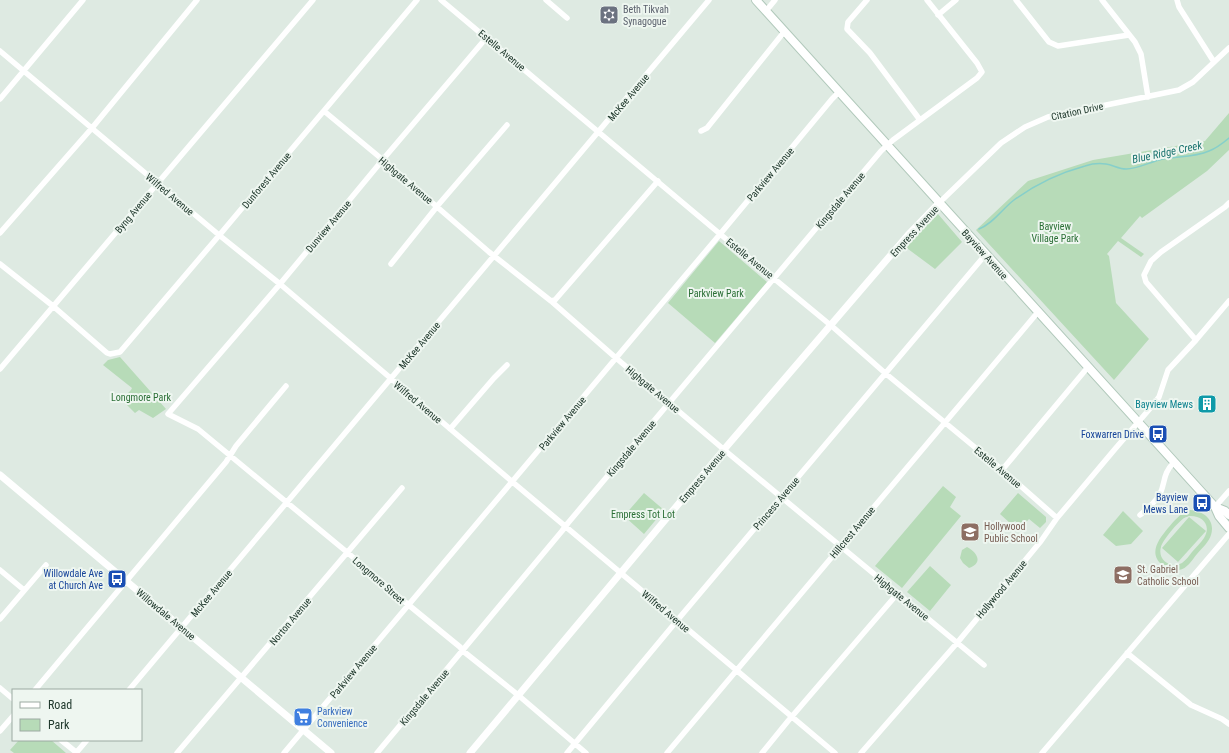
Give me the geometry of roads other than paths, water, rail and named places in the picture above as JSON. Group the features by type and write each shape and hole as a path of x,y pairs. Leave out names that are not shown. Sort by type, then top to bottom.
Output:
{"main road":[{"name":"Bayview Avenue","path":"756,0 1215,507 1218,516 1229,528"},
{"name":"Bayview Avenue","path":"1215,507 1225,511 1229,515"}],"street":[{"path":"0,99 83,0"},
{"path":"0,233 92,128 197,0"},
{"name":"Byng Avenue","path":"0,369 313,0"},
{"name":"Dunforest Avenue","path":"53,306 107,353 110,354 120,352 417,0"},
{"name":"Estelle Avenue","path":"441,0 720,234 830,324 885,373 1002,470 1057,518"},
{"path":"546,0 567,18"},
{"name":"McKee Avenue","path":"130,689 709,0"},
{"path":"766,11 775,0"},
{"path":"867,0 848,22 847,29 870,53 920,120"},
{"path":"927,0 938,15 956,0"},
{"path":"1016,0 1049,42 1058,46 1129,35"},
{"path":"1102,0 1135,42 1141,54 1148,97"},
{"path":"1177,0 1179,7 1214,62"},
{"name":"Kingsdale Avenue","path":"377,753 887,145 977,78 982,72 977,63 938,15"},
{"path":"701,131 707,128 784,32"},
{"name":"Dunview Avenue","path":"168,414 280,284 486,37"},
{"name":"Citation Drive","path":"940,203 1001,143 1025,127 1048,117 1179,90 1193,82 1229,48"},
{"name":"Wilfred Avenue","path":"0,51 219,235 280,284 512,482 835,753"},
{"name":"Parkview Avenue","path":"284,753 839,92"},
{"name":"Highgate Avenue","path":"324,111 494,255 552,301 724,450 984,665"},
{"path":"391,264 437,206 507,125"},
{"path":"552,301 555,300 658,181"},
{"name":"Empress Avenue","path":"470,753 830,324 908,235 940,203"},
{"path":"1196,340 1146,282 1144,274 1151,261 1161,252 1229,203"},
{"name":"Princess Avenue","path":"567,753 677,620 986,254"},
{"path":"0,264 53,306"},
{"path":"1138,422 1159,397 1168,370 1229,301"},
{"name":"Hillcrest Avenue","path":"667,753 1038,312"},
{"path":"450,429 507,364"},
{"path":"1002,470 1088,367"},
{"path":"36,689 226,462 236,446 286,386"},
{"name":"Longmore Street","path":"168,414 198,429 348,552 408,605 586,753"},
{"name":"Hollywood Avenue","path":"861,753 957,642 1041,541 1057,518 1138,422"},
{"path":"1140,515 1156,501 1161,492 1167,471 1174,462"},
{"name":"Willowdale Avenue","path":"0,475 331,753"},
{"name":"Norton Avenue","path":"178,753 402,488"},
{"path":"1215,507 1229,492"},
{"path":"1042,753 1229,534"},
{"path":"0,619 46,564"},
{"path":"0,570 24,590"},
{"path":"762,753 898,593"},
{"path":"1127,653 1191,705 1222,719 1229,724"},
{"path":"0,688 12,699"},
{"path":"0,731 12,717"},
{"path":"62,741 76,753 86,741"}],"waterway":[{"name":"Blue Ridge Creek","path":"979,229 994,220 1022,194 1039,184 1066,172 1087,165 1098,164 1130,169 1159,160 1203,153 1212,150 1229,138"}],"place":[{"name":"Beth Tikvah Synagogue","path":"609,15"},
{"name":"Bayview Mews","path":"1207,404"},
{"name":"Foxwarren Drive","path":"1158,434"},
{"name":"Bayview Mews Lane","path":"1202,503"},
{"name":"Hollywood Public School","path":"970,532"},
{"name":"St. Gabriel Catholic School","path":"1123,575"},
{"name":"Willowdale Ave at Church Ave","path":"117,579"},
{"name":"Parkview Convenience","path":"303,717"}],"park label":[{"name":"Bayview Village Park","path":"1055,232"},
{"name":"Parkview Park","path":"716,293"},
{"name":"Longmore Park","path":"141,397"},
{"name":"Empress Tot Lot","path":"643,514"}]}
